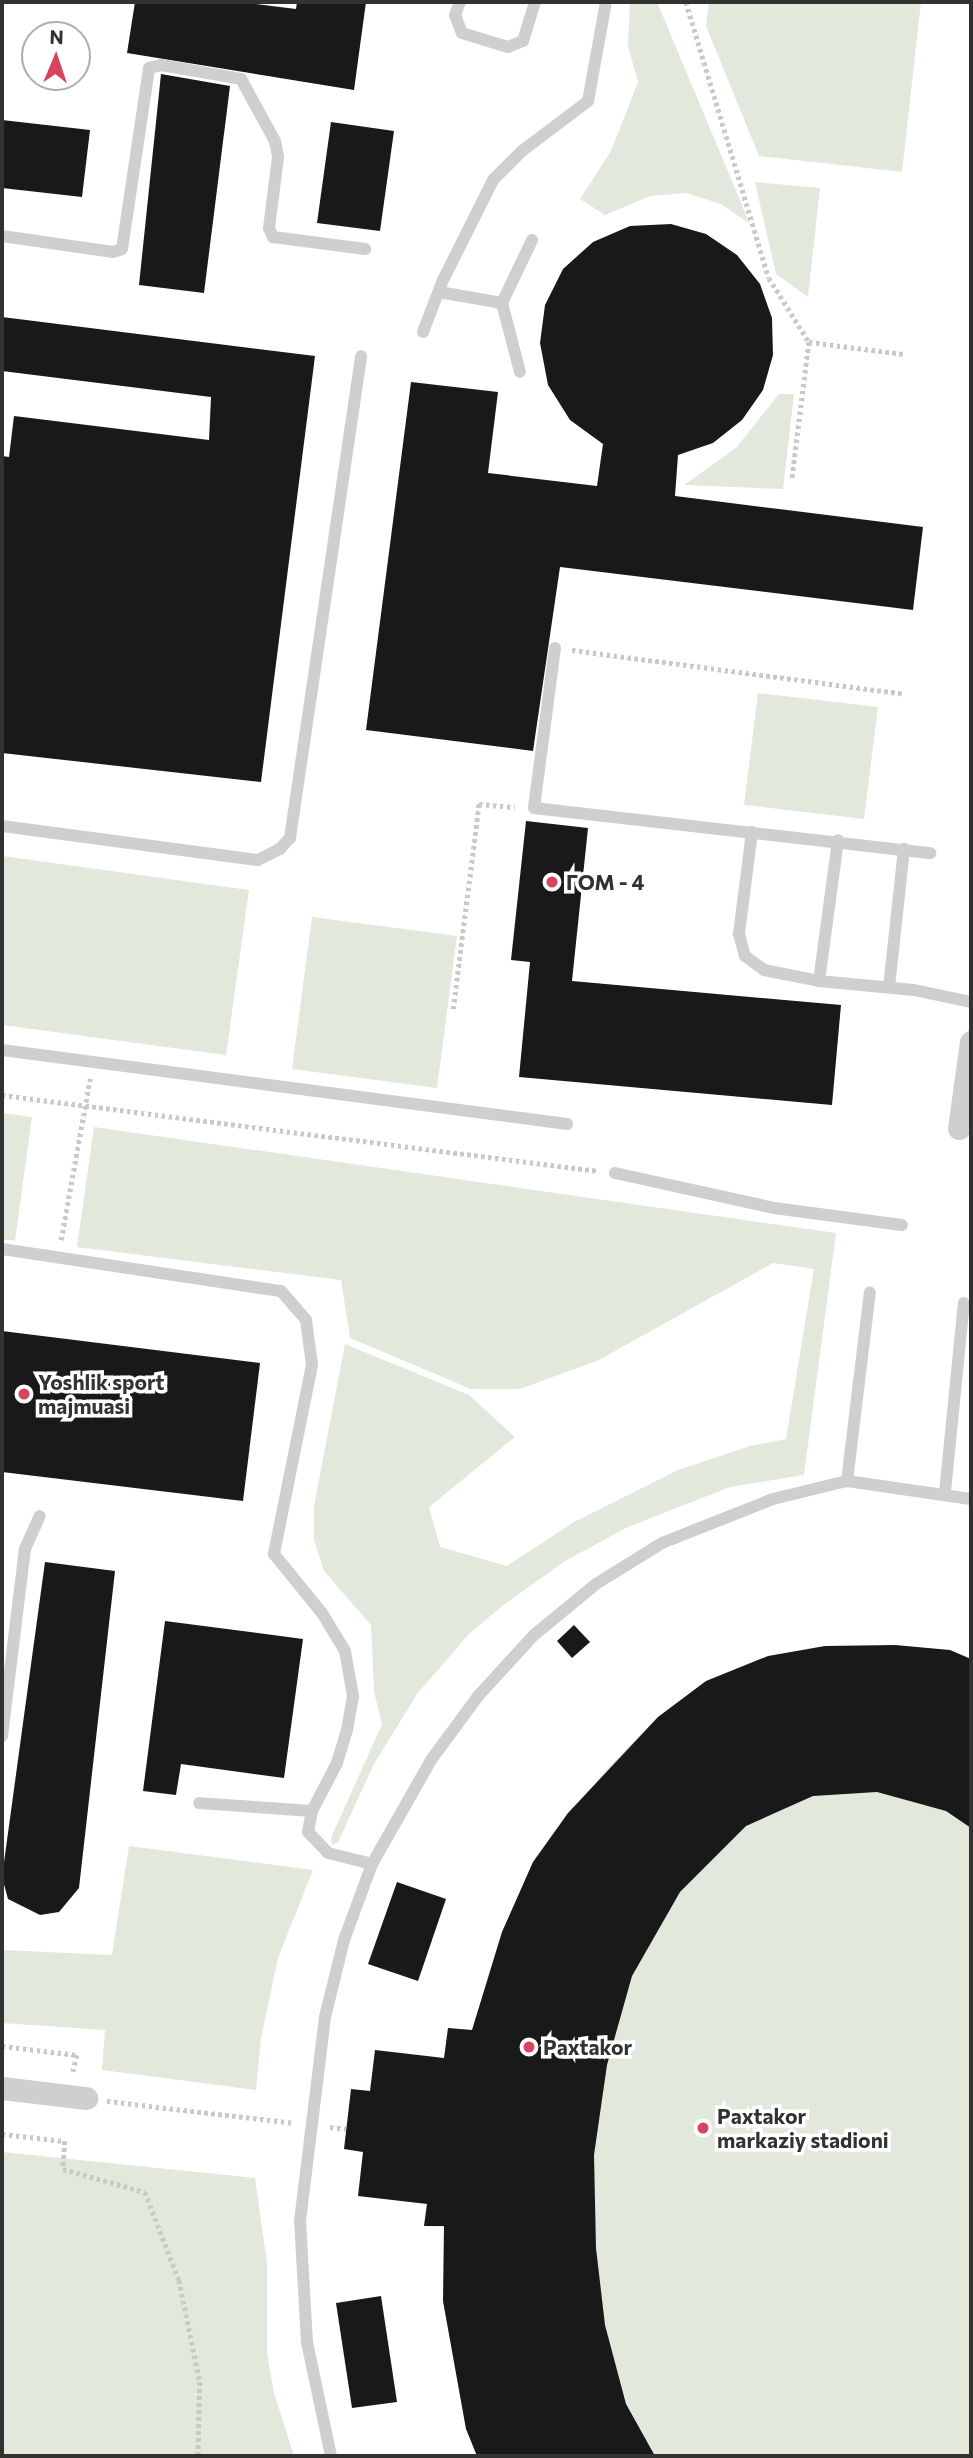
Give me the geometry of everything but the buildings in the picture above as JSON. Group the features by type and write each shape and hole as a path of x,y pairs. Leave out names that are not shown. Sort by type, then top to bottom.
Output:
{"street":[{"path":"959,1128 971,1042"},
{"path":"2,2088 86,2098"}],"lane":[{"path":"460,2 455,15 463,33 508,47 523,41 536,2"},
{"path":"423,332 439,292 493,180 522,151 588,101 606,2"},
{"path":"2,236 113,252 122,249 149,68 161,65 241,79 275,141 278,157 269,228 273,237 365,248"},
{"path":"520,372 502,303 532,240"},
{"path":"439,292 502,303"},
{"path":"2,826 258,860 280,849 290,838 361,356"},
{"path":"555,648 534,808 838,840 930,853"},
{"path":"752,832 739,934 745,956 764,970 819,981 889,987 971,1002"},
{"path":"819,981 838,840"},
{"path":"889,987 904,849"},
{"path":"2,1050 568,1124"},
{"path":"615,1173 774,1208 902,1225"},
{"path":"2,1249 281,1291 306,1320 312,1365 274,1554 322,1613 345,1651 353,1696 337,1763 312,1811 308,1832 328,1853 372,1864"},
{"path":"847,1482 870,1292"},
{"path":"945,1492 964,1303"},
{"path":"331,2456 313,2382 303,2302 300,2221 325,2017 344,1940 372,1864 410,1793 453,1728 506,1664 565,1607 628,1562 698,1527 773,1499 847,1482 945,1492 971,1499"},
{"path":"2,1736 25,1549 40,1516"},
{"path":"199,1803 312,1811"}],"path":[{"path":"686,2 769,278 809,342 792,480"},
{"path":"809,342 904,354"},
{"path":"555,648 904,694"},
{"path":"453,1009 479,804 534,808"},
{"path":"58,1258 93,1062"},
{"path":"2,1095 615,1173"},
{"path":"2,2046 77,2054"},
{"path":"86,2098 346,2129"},
{"path":"2,2134 65,2141 63,2169 145,2192 179,2280 200,2382 198,2456"}],"shaded area":[{"path":"630,2 657,2 750,224 721,204 686,193 650,196 605,215 580,199 611,151 638,82 628,46"},
{"path":"709,2 921,2 902,172 759,156 706,26"},
{"path":"755,182 820,188 808,297 776,274"},
{"path":"779,394 794,394 783,489 684,485 736,448"},
{"path":"758,693 878,707 864,819 744,805"},
{"path":"2,856 249,890 226,1055 2,1025"},
{"path":"312,917 457,936 437,1088 292,1069"},
{"path":"2,1113 32,1117 15,1241 2,1239"},
{"path":"94,1127 836,1233 804,1475 730,1487 628,1527 565,1561 502,1606 469,1634 417,1694 374,1764 338,1842 332,1845 331,1838 382,1724 374,1692 371,1625 324,1571 314,1540 314,1506 345,1344 469,1395 515,1437 429,1507 440,1547 507,1566 574,1522 676,1471 750,1446 786,1439 814,1269 773,1263 599,1360 520,1389 471,1389 350,1338 341,1280 77,1247"},
{"name":"Paxtakor markaziy stadioni","path":"950,1650 971,1659 971,2456 477,2456 466,2429 443,2301 444,2227 424,2226 448,2028 472,2030 502,1932 533,1862 606,1770 658,1717 706,1681"},
{"path":"129,1846 313,1870 278,1958 261,2038 256,2090 102,2070 105,2030 2,2023 2,1950 112,1955"},
{"path":"2,2152 255,2178 267,2263 267,2353 274,2393 294,2456 2,2456"}],"place":[{"name":"ГОМ - 4","path":"552,882"},
{"name":"Yoshlik sport majmuasi","path":"24,1394"},
{"name":"Paxtakor","path":"529,2047"},
{"name":"Paxtakor markaziy stadioni","path":"703,2128"}]}
